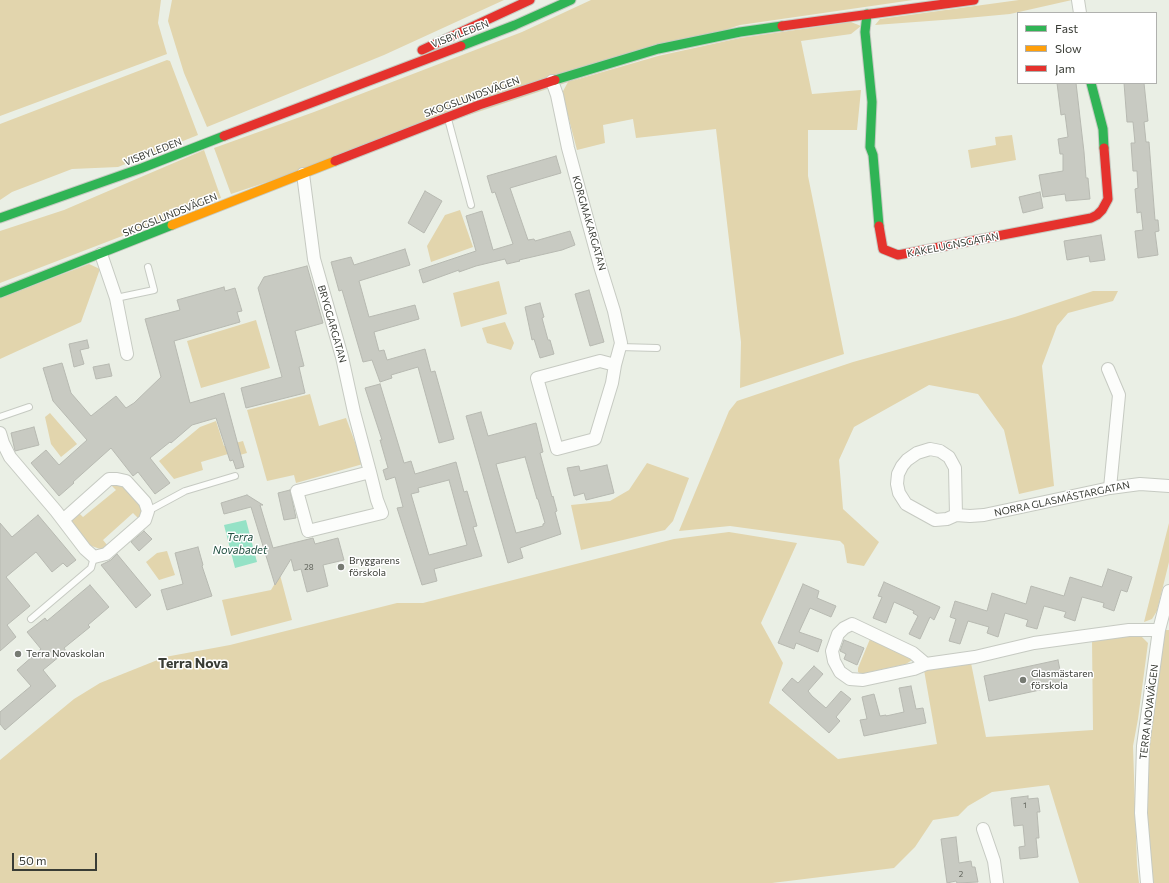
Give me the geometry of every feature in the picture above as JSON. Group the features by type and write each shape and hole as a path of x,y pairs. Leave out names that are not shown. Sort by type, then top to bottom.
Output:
{"street":[{"name":"VISBYLEDEN","path":"312,102 530,0"},
{"name":"VISBYLEDEN","path":"0,218 200,146 515,25 571,0"},
{"name":"SKOGSLUNDSVÄGEN","path":"0,292 101,254 479,104 658,49 740,32 974,0"},
{"path":"1078,0 1080,12"},
{"name":"KAKELUGNSGATAN","path":"867,14 865,32 872,102 870,147 873,154 879,229 884,249 893,254 898,255 976,241 1091,218 1097,215 1102,210 1108,199 1103,129 1091,84"},
{"name":"KORGMAKARGATAN","path":"552,81 568,148 600,266 614,311 621,343 612,383 595,439 557,449 537,378 600,361 615,365"},
{"name":"BRYGGARGATAN","path":"303,174 314,260 342,357 354,412 370,472 377,500 382,513 308,531 297,491 370,472"},
{"path":"101,254 116,298 126,354"},
{"path":"1108,369 1119,395 1110,488"},
{"path":"0,433 2,443 10,457 94,557 106,554 145,520 148,511 145,502 126,481 117,479 109,480 63,520"},
{"name":"NORRA GLASMÄSTARGATAN","path":"956,515 954,468 949,457 940,451 930,449 917,453 902,466 898,474 897,484 899,493 906,504 934,520 947,519 956,515 984,516 1110,488 1140,484 1169,486"},
{"name":"TERRA NOVAVÄGEN","path":"1147,883 1141,813 1143,746 1159,630 1169,591"},
{"path":"926,664 913,653 852,624 844,628 838,634 832,651 834,661 840,672 850,679 863,680 914,669 926,664 975,657 1034,643 1129,630 1159,630"},
{"path":"983,829 994,861 998,883"}],"lane":[{"path":"447,117 471,205"},
{"path":"116,298 154,290 148,266"},
{"path":"620,347 657,348"},
{"path":"0,416 29,407"},
{"path":"148,511 185,491 235,476"},
{"path":"31,618 91,568 94,557"}],"shaded area":[{"path":"0,0 161,0 158,23 167,54 0,116"},
{"path":"172,0 504,0 384,55 207,127 184,73 168,21"},
{"path":"591,0 913,0 740,25 231,194 214,148 314,112 522,32"},
{"path":"1019,0 1072,0 1010,14 875,25 880,19"},
{"path":"851,22 861,26 851,34 801,41 812,94 861,90 857,130 808,130 808,176 844,354 740,388 741,342 716,129 636,138 633,119 603,125 605,143 577,150 562,93 568,82 658,56 740,38"},
{"path":"167,60 170,61 198,135 118,167 72,169 12,192 0,200 0,124"},
{"path":"1012,135 1016,160 971,168 968,150 996,145 995,137"},
{"path":"204,150 221,198 0,283 0,231 64,210"},
{"path":"460,210 473,247 431,262 427,246 445,215"},
{"path":"89,264 100,269 81,322 0,359 0,298"},
{"path":"499,281 507,314 461,327 453,293"},
{"path":"1093,291 1118,291 1113,301 1068,313 1057,326 1042,366 1054,486 1019,494 1004,430 978,394 929,385 854,427 839,460 843,509 879,542 864,566 847,563 844,545 840,541 730,526 679,531 729,411 737,401 853,362 1015,317"},
{"path":"256,320 270,368 201,388 187,341"},
{"path":"505,322 514,343 511,350 487,343 482,328"},
{"path":"310,394 319,426 346,418 363,464 296,483 294,475 267,481 247,410"},
{"path":"50,413 77,444 61,457 51,444 45,417"},
{"path":"216,421 224,446 243,441 247,453 229,458 228,454 201,462 203,470 174,479 159,461 200,427"},
{"path":"647,463 689,478 673,521 665,530 581,550 571,505 610,501 629,490"},
{"path":"117,483 125,487 141,505 142,513 138,518 133,513 103,540 108,546 104,549 100,549 89,545 73,525 73,516 77,511 83,517 116,490 110,484"},
{"path":"1169,523 1169,562 1157,611 1152,619 1144,622"},
{"path":"729,532 797,543 761,623 783,663 769,703 838,759 937,744 924,670 971,663 986,737 1093,730 1092,639 1133,634 1141,636 1148,643 1133,746 1137,865 1139,883 1079,883 1049,785 992,792 968,806 958,816 933,820 915,847 894,868 772,883 0,883 0,760 74,699 100,683 165,657 230,645 397,603 423,603 674,539"},
{"path":"167,551 175,575 159,580 146,562 157,553"},
{"path":"280,575 292,620 231,636 222,600 271,590"},
{"path":"1165,630 1169,630 1169,883 1153,883 1148,842 1146,747"},
{"path":"870,639 912,658 912,660 906,664 861,674 858,672 858,668"}],"water":[{"name":"Terra Novabadet","path":"246,520 257,562 235,568 224,525"}],"building":[{"path":"1057,84 1076,84 1086,178 1088,178 1090,199 1066,201 1065,194 1043,197 1039,175 1063,171 1063,154 1060,154 1058,139 1068,137 1065,114 1061,115"},
{"path":"1124,84 1144,84 1148,121 1144,122 1146,142 1149,142 1155,220 1158,220 1159,231 1155,232 1158,255 1138,258 1135,231 1143,230 1141,212 1137,213 1135,189 1138,188 1137,171 1133,171 1131,143 1135,143 1133,122 1127,122"},
{"path":"556,156 561,173 510,188 528,240 534,239 535,241 570,231 575,245 562,250 507,264 505,259 459,272 459,270 423,283 419,270 476,251 466,216 482,211 493,250 513,244 495,192 492,193 487,176"},
{"path":"425,191 442,201 424,233 408,223"},
{"path":"1040,192 1043,208 1023,213 1019,197"},
{"path":"1101,235 1105,260 1090,262 1089,256 1067,260 1064,241"},
{"path":"405,249 410,265 359,281 369,317 415,305 419,319 374,332 379,351 384,350 387,360 425,349 431,372 435,371 454,439 439,443 418,367 391,375 392,378 380,382 372,360 363,362 342,290 339,291 331,262 351,257 354,265"},
{"path":"307,266 323,323 295,331 304,366 299,367 305,393 246,408 241,388 282,377 258,288 264,277"},
{"path":"224,287 225,291 235,288 242,311 237,312 240,322 174,341 190,403 224,393 244,467 236,469 233,460 230,461 216,418 192,425 150,458 170,483 155,494 138,472 133,476 111,448 59,496 31,463 46,450 59,465 87,440 53,401 43,368 62,363 71,393 91,416 116,396 126,408 134,403 161,377 145,319 180,310 177,300"},
{"path":"589,290 604,342 590,346 575,294"},
{"path":"540,303 544,317 542,318 548,340 550,340 554,354 540,358 534,339 532,340 525,307"},
{"path":"87,340 89,348 80,350 84,364 74,367 69,344"},
{"path":"109,364 112,376 96,379 93,367"},
{"path":"380,384 404,463 411,461 415,474 456,462 464,492 467,491 477,526 473,527 482,556 434,569 437,581 422,585 397,508 403,507 395,477 386,480 383,470 388,468 380,440 382,440 365,388","holes":["449,480 467,545 429,555 411,494 419,492 418,488"]},
{"path":"481,412 488,436 536,423 543,452 540,453 557,511 555,512 561,534 520,548 523,558 508,563 466,416","holes":["525,457 545,523 543,526 516,533 496,464"]},
{"path":"34,427 39,445 15,451 11,433"},
{"path":"607,465 614,493 586,500 584,493 574,496 567,468 579,466 580,471"},
{"path":"290,490 296,518 284,520 278,493"},
{"path":"247,495 263,505 260,505 273,548 313,538 315,544 338,538 344,560 323,565 328,586 307,592 301,569 294,571 291,559 275,585 251,507 224,514 221,503"},
{"path":"38,515 76,560 67,567 63,563 52,572 36,552 6,577 30,606 7,625 16,637 0,651 0,523 12,537"},
{"path":"144,531 152,539 139,551 131,542"},
{"path":"198,547 202,566 212,596 167,610 161,590 183,584 175,553"},
{"path":"117,554 151,595 136,608 101,565 111,560"},
{"path":"1108,569 1132,577 1127,592 1121,590 1114,611 1103,607 1104,603 1082,597 1075,621 1064,617 1066,612 1044,606 1037,629 1026,626 1028,620 1005,613 998,637 987,633 989,627 968,621 960,644 949,641 956,619 950,617 955,601 987,611 992,593 1026,604 1031,586 1064,596 1070,577 1102,587"},
{"path":"884,582 940,607 934,620 930,617 920,639 909,634 918,616 913,613 914,611 894,602 886,623 873,618 882,597 878,596"},
{"path":"803,584 819,591 817,598 836,606 831,617 810,608 799,632 822,640 818,652 796,643 794,649 778,643"},
{"path":"90,585 109,607 88,625 90,627 64,648 66,651 43,670 56,686 5,730 0,724 0,712 31,686 17,670 41,649 27,632 45,618 47,621"},
{"path":"844,640 864,648 857,665 844,659 846,654 840,651"},
{"name":"Glasmästaren förskola","path":"1058,660 1063,685 989,701 984,676"},
{"path":"814,666 823,674 808,691 812,696 826,708 841,691 851,699 836,717 840,721 829,733 782,690 792,678 798,683"},
{"path":"911,686 916,709 923,708 926,723 864,736 860,720 867,719 862,697 874,694 880,716 904,712 899,688"},
{"path":"1028,796 1028,799 1038,798 1040,812 1037,812 1039,838 1036,838 1038,857 1020,859 1019,847 1025,846 1023,825 1014,826 1011,798"},
{"path":"956,837 959,863 971,861 972,867 975,867 978,882 957,883 956,881 947,883 941,839"}],"traffic: fast":[{"path":"461,46 515,25 571,0"},
{"path":"867,14 865,32 872,102 870,147 873,155 879,226"},
{"path":"555,80 658,49 740,32 782,26"},
{"path":"1091,84 1103,129 1104,148"},
{"path":"0,218 142,168 224,136"},
{"path":"0,293 172,225"}],"traffic: slow":[{"path":"172,225 335,161"}],"traffic: jam":[{"path":"422,50 530,0"},
{"path":"782,26 974,0"},
{"path":"224,136 461,46"},
{"path":"335,161 479,105 555,80"},
{"path":"879,226 883,249 898,255 1091,218 1102,210 1108,199 1104,148"}],"place":[{"name":"Bryggarens förskola","path":"341,567"},
{"name":"Terra Novaskolan","path":"18,654"},
{"name":"Glasmästaren förskola","path":"1023,680"}],"district":[{"name":"Terra Nova","path":"193,663"}]}
